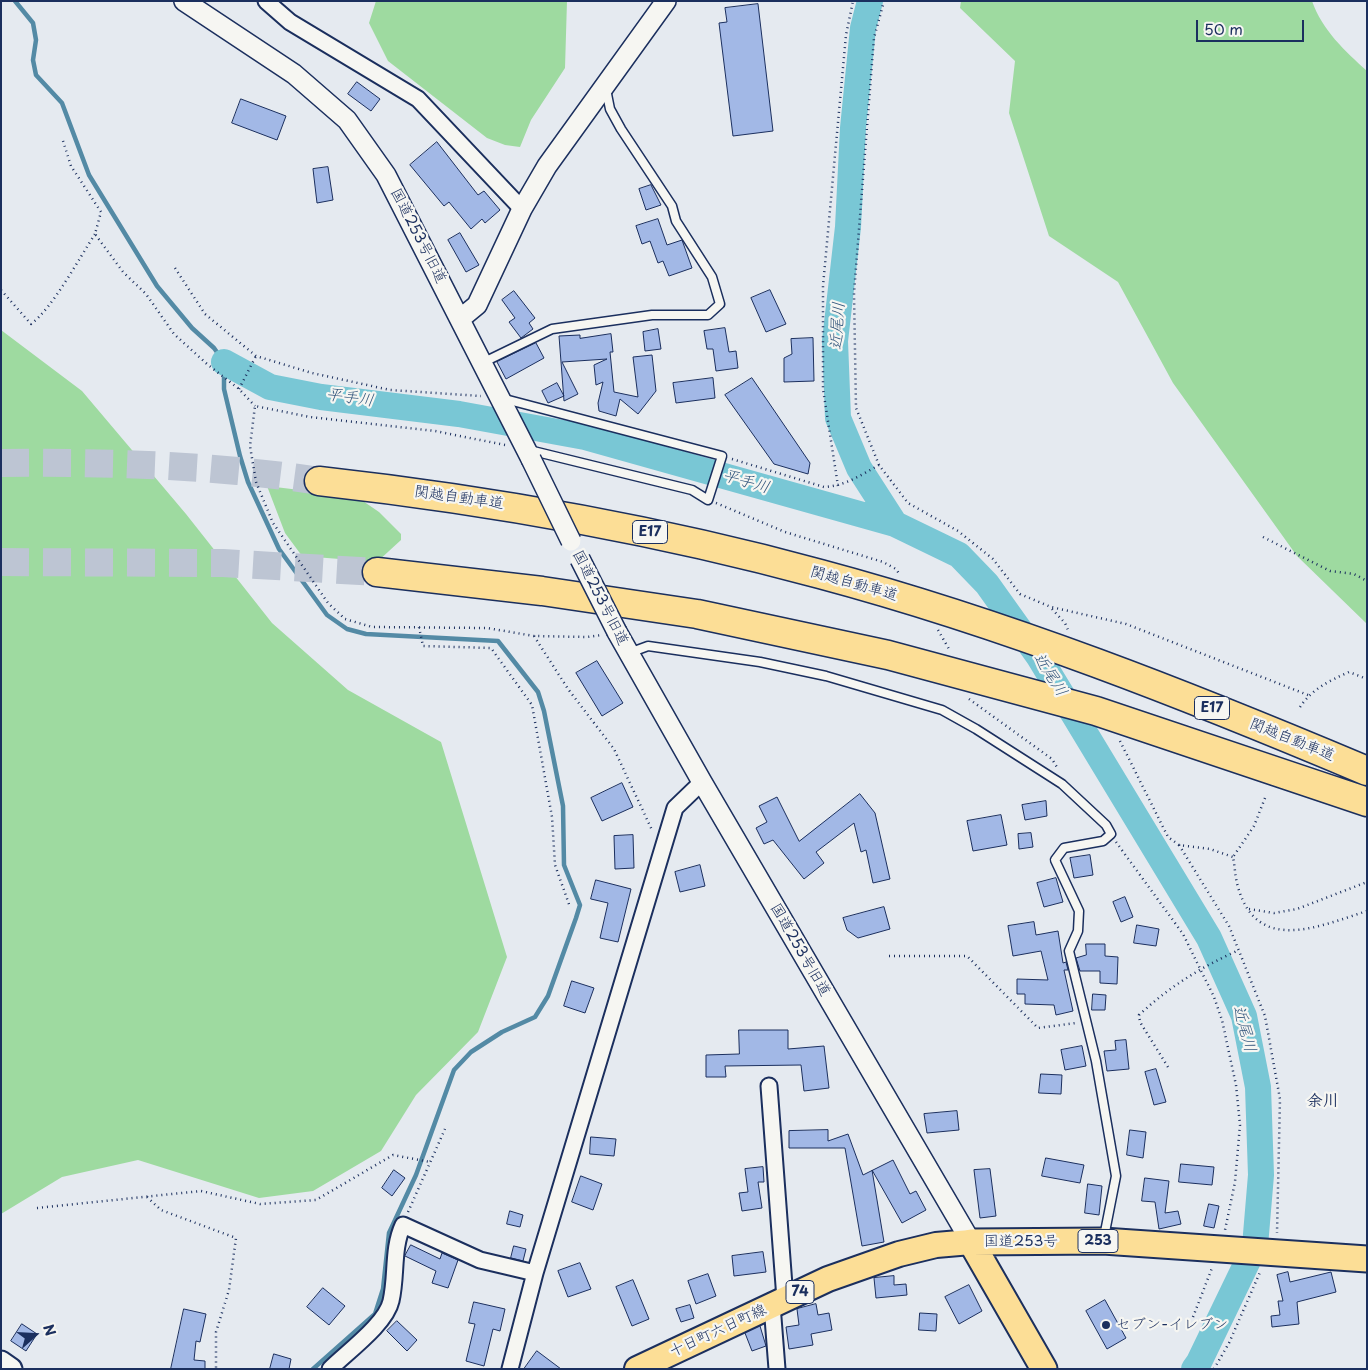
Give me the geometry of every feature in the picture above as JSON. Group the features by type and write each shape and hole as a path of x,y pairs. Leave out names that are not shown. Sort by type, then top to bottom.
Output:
{"highway":[{"name":"関越自動車道","path":"319,480 486,502 672,537 819,573 973,621 1063,642 1205,705 1367,771"},
{"path":"378,572 532,590 696,614 879,652 1018,688 1096,711 1367,802"},
{"name":"国道253号","path":"1044,1369 971,1242 1103,1241 1367,1258"}],"main road":[{"name":"十日町六日町線","path":"636,1369 828,1278 899,1254 936,1245 971,1242"},
{"path":"1,1362 11,1369"}],"street":[{"name":"国道253号旧道","path":"184,1 294,74 347,120 386,175 502,401 617,632 702,782 971,1242"},
{"path":"266,1 290,22 418,99 522,209"},
{"path":"460,318 477,305 522,209 547,166 666,1"},
{"path":"510,1369 535,1273 675,808 702,782"},
{"path":"769,1086 778,1302 777,1369"},
{"path":"330,1369 383,1318 391,1302 397,1239 403,1225 480,1260 535,1273"}],"lane":[{"path":"482,363 552,329 652,315 708,315 720,304 712,276 676,221 672,206 610,109 605,85"},
{"path":"502,401 721,459 708,500 692,490 526,450"},
{"path":"629,653 648,646 760,662 826,676 942,710 976,729 1062,784 1106,825 1111,834 1103,841 1064,848 1055,860 1079,911 1078,931 1069,951 1096,1061 1116,1176 1103,1241"}],"path":[{"path":"838,486 823,389 823,286 846,35 853,1"},
{"path":"884,1 874,38 854,293 856,408 879,465 908,503 958,530 986,553 1020,594 1051,608 1126,624 1308,695"},
{"path":"1,290 31,324 55,295 95,234 102,212 71,166 63,141"},
{"path":"95,234 123,272 146,294 174,334 207,364 239,389 255,406 310,417 435,431 526,450"},
{"path":"175,268 205,314 256,356 312,373 390,390 502,401"},
{"path":"239,389 256,356"},
{"path":"255,406 250,446 256,482 273,523 328,602 346,619 372,627 487,628 534,636 587,638 617,632"},
{"path":"721,459 824,487 838,486 849,482 879,465"},
{"path":"708,500 785,532 884,562 896,568 901,577"},
{"path":"1263,537 1330,571 1354,574 1367,581"},
{"path":"1051,608 1065,623 1063,642"},
{"path":"936,626 949,650"},
{"path":"419,627 423,646 491,648 532,705 552,817 554,865 570,907"},
{"path":"534,636 568,689 614,749 662,850"},
{"path":"1300,708 1308,695 1329,681 1349,672 1367,679"},
{"path":"968,698 974,705 1052,759 1062,784"},
{"path":"1117,733 1168,837 1180,844 1210,849 1233,857"},
{"path":"1265,798 1254,826 1233,857 1238,888 1249,909 1263,925 1279,930 1306,930 1367,911"},
{"path":"1111,834 1146,886 1183,934 1200,968 1214,997 1222,1020 1236,1085 1240,1125 1232,1199 1220,1249 1193,1317"},
{"path":"1180,844 1229,926 1265,1016 1280,1099 1277,1234 1267,1251 1229,1343 1214,1369"},
{"path":"1249,909 1274,913 1296,908 1367,882"},
{"path":"1168,1067 1140,1022 1139,1015 1164,992 1200,968 1239,950"},
{"path":"889,956 967,956 1038,1028 1085,1022"},
{"path":"403,1225 445,1129"},
{"path":"36,1208 202,1191 260,1204 316,1200 393,1155 430,1162"},
{"path":"147,1197 161,1210 236,1238 229,1290 216,1332 216,1369"}],"green space":[{"path":"376,1 567,1 565,68 531,120 520,147 505,145 487,138 388,61 369,23"},
{"path":"961,1 1312,1 1316,12 1328,31 1367,71 1367,624 1297,556 1173,383 1118,282 1049,236 1009,113 1015,61 960,8"},
{"path":"1,330 82,391 186,514 272,623 348,690 441,742 507,957 478,1032 416,1095 381,1151 313,1191 259,1198 138,1160 62,1177 1,1214"},
{"path":"267,486 357,497 379,512 401,534 401,540 377,562 302,556 285,533"}],"building":[{"path":"758,4 773,131 733,136 719,23 727,22 725,8"},
{"path":"357,82 380,99 371,111 348,94"},
{"path":"241,99 286,116 277,140 232,123"},
{"path":"437,142 478,195 484,191 500,210 485,223 482,219 471,229 449,202 444,206 410,165"},
{"path":"328,167 333,200 317,203 313,169"},
{"path":"651,185 661,205 646,210 639,189"},
{"path":"658,219 667,245 682,240 692,268 669,276 663,261 658,263 650,241 642,244 636,226"},
{"path":"460,233 479,265 466,272 448,240"},
{"path":"770,290 786,324 766,332 751,298"},
{"path":"514,291 535,318 529,323 533,329 521,338 509,322 515,318 502,300"},
{"path":"725,328 729,352 736,351 738,368 716,371 713,349 707,349 704,331"},
{"path":"658,329 661,349 645,351 643,332"},
{"path":"611,334 613,352 610,352 614,392 638,397 633,357 652,355 656,391 638,414 620,399 616,416 599,411 598,403 603,382 596,385 594,365 607,359 562,362 578,394 564,401 559,336 580,335 580,338"},
{"path":"813,338 814,381 784,382 784,358 792,354 791,339"},
{"path":"536,343 544,358 506,379 497,362"},
{"path":"713,378 715,398 676,403 673,383"},
{"path":"752,378 810,463 808,474 774,464 725,395"},
{"path":"557,383 564,396 548,403 542,391"},
{"path":"597,661 623,703 602,716 576,673"},
{"path":"622,783 633,807 602,821 591,798"},
{"path":"860,794 875,813 890,879 873,883 866,850 861,852 854,823 816,852 824,863 804,879 773,840 764,844 756,828 767,822 759,806 777,797 799,841"},
{"path":"1046,801 1047,816 1025,820 1022,805"},
{"path":"1001,815 1007,845 973,851 967,821"},
{"path":"1031,833 1033,847 1019,849 1018,834"},
{"path":"633,835 634,868 615,869 614,836"},
{"path":"1090,855 1093,875 1074,878 1070,858"},
{"path":"700,865 705,886 680,892 675,872"},
{"path":"1056,878 1063,902 1044,907 1037,883"},
{"path":"596,880 631,889 618,942 600,938 608,903 591,899"},
{"path":"1125,897 1133,917 1121,922 1113,902"},
{"path":"884,907 890,929 858,938 847,930 843,918"},
{"path":"1034,922 1036,935 1058,931 1063,963 1066,962 1068,970 1064,970 1073,1011 1056,1015 1054,1005 1025,1004 1025,994 1017,994 1017,979 1048,980 1041,951 1013,956 1008,926"},
{"path":"1137,925 1159,929 1156,946 1134,943"},
{"path":"1086,944 1105,944 1105,956 1118,957 1117,984 1100,983 1100,971 1080,971 1076,958 1086,955"},
{"path":"572,981 594,988 585,1013 564,1006"},
{"path":"1093,994 1106,995 1105,1010 1092,1010"},
{"path":"739,1030 788,1030 788,1049 824,1046 829,1088 804,1091 801,1065 725,1066 726,1077 706,1077 706,1055 739,1054"},
{"path":"1126,1040 1129,1069 1107,1071 1104,1051 1116,1050 1115,1041"},
{"path":"1082,1046 1086,1066 1065,1070 1061,1050"},
{"path":"1156,1069 1166,1102 1154,1105 1145,1072"},
{"path":"1041,1074 1062,1075 1061,1094 1039,1093"},
{"path":"957,1111 959,1130 927,1133 924,1114"},
{"path":"828,1130 828,1141 848,1134 863,1175 872,1170 884,1242 862,1246 845,1148 789,1148 789,1131"},
{"path":"1130,1130 1146,1132 1143,1158 1127,1155"},
{"path":"591,1137 616,1139 614,1156 590,1154"},
{"path":"1046,1158 1084,1165 1080,1183 1042,1176"},
{"path":"893,1160 910,1194 916,1191 926,1210 902,1223 872,1170"},
{"path":"1181,1164 1214,1167 1212,1185 1179,1182"},
{"path":"763,1167 764,1182 758,1182 762,1208 742,1211 739,1193 748,1192 745,1169"},
{"path":"990,1169 996,1216 980,1218 974,1170"},
{"path":"394,1170 405,1178 392,1196 382,1188"},
{"path":"581,1176 602,1184 593,1210 572,1202"},
{"path":"1145,1178 1169,1181 1165,1213 1178,1211 1181,1224 1159,1229 1155,1202 1142,1201"},
{"path":"1088,1184 1102,1186 1099,1215 1085,1213"},
{"path":"1209,1204 1219,1206 1214,1228 1204,1226"},
{"path":"510,1211 523,1215 520,1227 507,1224"},
{"path":"411,1245 440,1259 442,1253 458,1260 448,1288 432,1283 436,1271 405,1256"},
{"path":"514,1246 526,1249 523,1261 511,1258"},
{"path":"763,1252 766,1272 734,1276 732,1256"},
{"path":"580,1263 591,1289 568,1297 558,1271"},
{"path":"1288,1272 1290,1282 1331,1272 1336,1292 1297,1302 1299,1324 1272,1327 1271,1316 1280,1315 1278,1301 1283,1301 1277,1275"},
{"path":"708,1274 716,1296 696,1304 688,1281"},
{"path":"894,1276 894,1285 906,1284 907,1295 876,1298 874,1278"},
{"path":"633,1280 649,1319 632,1326 616,1287"},
{"path":"969,1285 982,1311 959,1324 945,1297"},
{"path":"323,1288 345,1306 329,1325 307,1307"},
{"name":"セブン-イレブン","path":"1105,1300 1126,1338 1107,1349 1086,1311"},
{"path":"474,1302 505,1309 500,1331 493,1329 484,1366 466,1361 475,1324 469,1323"},
{"path":"816,1304 818,1315 829,1313 832,1330 811,1334 813,1345 789,1349 786,1327 799,1325 797,1309"},
{"path":"690,1305 694,1318 681,1322 676,1309"},
{"path":"184,1309 206,1314 200,1342 196,1341 194,1360 205,1361 205,1369 171,1369"},
{"path":"920,1313 937,1314 936,1331 919,1330"},
{"path":"397,1321 417,1340 407,1351 387,1331"},
{"path":"22,1324 37,1334 26,1351 11,1341"},
{"path":"760,1326 766,1346 752,1351 745,1333"},
{"path":"537,1351 561,1369 524,1369"},
{"path":"274,1354 291,1359 289,1369 270,1369"}],"waterway":[{"path":"15,1 33,23 36,40 33,60 36,75 62,103 89,175 157,286 192,328 214,348 224,362 224,389 248,482 279,549 327,615 347,629 366,634 498,641 538,692 544,711 563,806 564,865 580,905 576,918 548,996 535,1017 502,1032 471,1052 454,1070 416,1175 389,1233 383,1289 375,1314 313,1369"},
{"name":"近尾川","path":"870,1 863,28 853,128 848,227 835,341 838,418 859,468 895,524 959,555 987,584 1039,657 1209,938 1244,1016 1258,1087 1261,1175 1255,1246 1194,1369"},
{"name":"平手川","path":"224,362 270,387 321,397 459,414 585,437 895,524"}],"tunnel":[{"path":"1,463 81,463 200,468 319,481"},
{"path":"1,562 223,563 377,572"}],"place":[{"name":"セブン-イレブン","path":"1106,1325"}],"district":[{"name":"余川","path":"1323,1102"}]}
